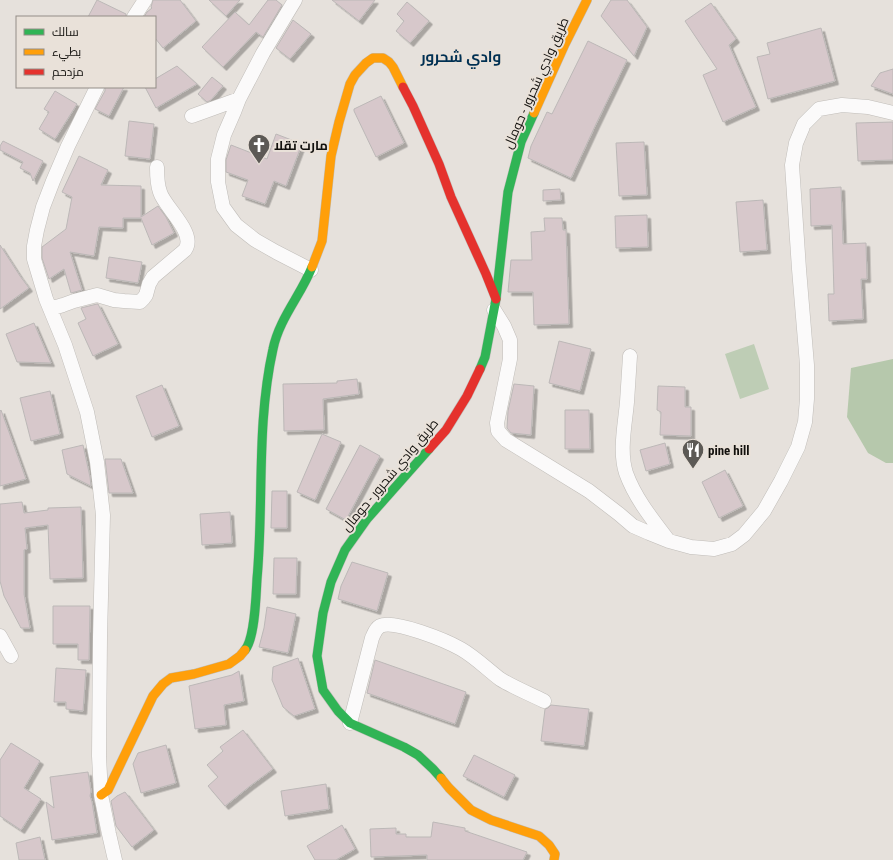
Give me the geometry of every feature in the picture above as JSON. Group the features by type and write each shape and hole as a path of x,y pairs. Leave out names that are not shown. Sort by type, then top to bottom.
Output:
{"street":[{"path":"135,16 146,0"},
{"path":"295,0 263,53 239,99 224,135 218,159 218,182 223,207 236,225 255,240 311,270"},
{"name":"طريق وادي شحرور - حومال","path":"554,860 555,854 549,845 539,836 491,820 471,810 449,788 433,768 418,755 404,747 350,723 338,711 323,690 317,656 322,613 331,582 345,550 367,519 446,430 467,396 485,357 495,304 508,192 521,142 565,44 587,0"},
{"path":"101,795 108,790 153,696 163,684 171,678 194,674 229,664 240,656 248,646 254,625 259,561 265,395 273,348 280,328 311,270 322,241 327,189 339,122 350,84 355,75 366,63 373,58 383,58 393,67 413,106 439,164 450,197 486,274 495,304 510,340 510,359 496,423 498,431 506,440 589,492 619,514 632,526 691,547 714,549 732,544 744,535 764,511 781,481 798,447 805,422 807,365 792,165 796,143 804,124 819,109 842,105 868,107 893,113"},
{"path":"97,88 52,181 37,230 34,246 34,259 46,298 65,345 87,412 98,470 103,515 99,740 101,795 108,834 115,860"},
{"path":"192,116 239,99"},
{"path":"50,309 97,295 114,300 140,302 146,295 153,277 188,247 183,229 160,193 157,167"},
{"path":"630,356 629,385 622,453 626,471 636,494 649,515 669,540"},
{"path":"350,723 372,638 376,629 382,625 392,624 443,640 462,649 501,679 544,701"},
{"path":"0,636 11,656"}],"green space":[{"path":"754,344 769,389 740,399 725,354"},
{"path":"893,359 893,463 886,463 868,453 847,417 851,368"}],"building":[{"path":"97,0 126,14 126,16 89,16"},
{"path":"153,0 180,0 196,21 163,48 156,39 156,16 145,16 152,8"},
{"path":"209,0 240,0 226,16"},
{"path":"268,0 276,0 282,5 263,37 256,32 223,67 202,47 235,12 249,25"},
{"path":"332,0 375,0 359,21"},
{"path":"611,0 627,0 647,27 634,56 601,16"},
{"path":"407,2 429,21 410,43 396,31 404,21 397,14"},
{"path":"711,3 736,39 729,45 756,107 723,122 703,75 717,69 685,21"},
{"path":"293,20 311,34 290,59 276,48"},
{"path":"821,28 835,81 768,99 757,57 770,54 767,43"},
{"path":"588,41 627,60 571,178 528,158 531,146 547,112 552,114"},
{"path":"177,66 197,84 156,108 146,88 156,88 156,78"},
{"path":"893,69 893,94 871,86 880,73"},
{"path":"212,77 223,86 211,100 207,102 198,94"},
{"path":"105,88 123,88 109,116 95,109 105,91"},
{"path":"55,91 77,104 55,139 39,129 49,112 44,109"},
{"path":"381,96 404,143 376,157 354,109"},
{"path":"129,121 154,124 150,159 125,156"},
{"path":"893,122 893,160 858,161 856,123"},
{"name":"مارت تقلا","path":"276,134 302,144 286,186 274,181 265,204 242,196 248,180 226,172 226,160 231,145 267,159"},
{"path":"3,141 43,161 33,181 30,173 20,168 23,162 0,150 0,146"},
{"path":"644,142 647,195 619,196 616,143"},
{"path":"79,156 108,170 101,185 141,186 141,217 158,206 166,217 174,233 152,245 141,218 123,218 123,228 99,227 94,256 70,252 82,290 71,293 64,269 49,279 42,258 42,247 66,229 72,197 62,192"},
{"path":"841,187 843,244 866,243 867,279 861,279 863,319 829,321 828,294 834,294 832,225 811,226 810,189"},
{"path":"560,189 561,200 543,201 543,190"},
{"path":"763,200 767,250 740,252 736,202"},
{"path":"647,215 648,247 616,248 615,216"},
{"path":"544,218 562,218 563,230 566,230 569,324 534,325 533,292 508,292 511,260 532,260 531,232 545,231"},
{"path":"0,245 29,288 0,309"},
{"path":"109,257 142,262 138,283 106,278"},
{"path":"98,304 118,344 93,356 78,323 86,319 81,308"},
{"path":"34,323 51,363 17,362 6,334"},
{"path":"559,341 591,349 580,391 549,383"},
{"path":"357,379 359,394 323,399 324,430 284,431 283,384 337,383 337,381"},
{"path":"514,384 534,386 531,435 511,433 507,428 508,411"},
{"path":"162,385 179,426 152,437 136,396"},
{"path":"658,386 685,387 685,407 691,407 691,436 660,435 661,412 657,410"},
{"path":"50,391 60,434 31,441 20,398"},
{"path":"1,410 26,479 0,486 0,411"},
{"path":"565,410 589,410 590,449 565,449"},
{"path":"322,434 341,442 315,500 297,492"},
{"path":"665,443 670,464 646,471 640,450"},
{"path":"83,445 91,486 67,474 62,450"},
{"path":"360,445 380,456 346,520 326,509"},
{"path":"105,459 121,459 133,493 109,493"},
{"path":"725,470 743,506 719,518 702,482"},
{"path":"272,491 287,491 287,528 271,528"},
{"path":"22,502 24,513 48,510 48,508 81,507 83,578 50,579 48,525 25,528 27,549 24,550 24,594 30,628 21,628 4,596 0,581 0,504"},
{"path":"230,512 232,543 202,545 200,514"},
{"path":"274,558 297,558 296,594 273,594"},
{"path":"352,562 388,573 377,611 338,599 341,586"},
{"path":"53,606 90,606 89,660 78,660 78,644 53,644"},
{"path":"267,607 296,614 288,653 259,647"},
{"path":"298,658 315,709 294,716 283,707 272,680 273,667"},
{"path":"375,660 466,692 455,724 367,693"},
{"path":"56,668 86,670 83,711 66,709 66,702 54,702"},
{"path":"239,671 244,701 224,705 226,725 195,729 189,686 232,675"},
{"path":"551,705 589,709 584,746 541,741 545,709"},
{"path":"243,730 273,769 225,806 208,786 218,777 207,765 223,751 220,747"},
{"path":"11,743 40,761 24,788 41,799 21,830 0,816 0,760"},
{"path":"166,745 176,783 141,793 133,764 138,753"},
{"path":"474,755 515,775 504,797 463,776"},
{"path":"88,772 91,791 90,796 97,833 52,840 46,802 54,808 50,777"},
{"path":"326,784 329,809 285,816 281,791"},
{"path":"125,792 154,830 132,847 116,826 111,801"},
{"path":"433,822 465,828 465,831 527,852 523,860 427,860 427,855 371,857 370,829 396,828 396,834 406,834 406,837 431,837"},
{"path":"342,825 355,849 336,860 315,860 307,846"},
{"path":"40,837 45,860 19,860 16,843"}],"traffic: fast":[{"path":"480,369 485,357 496,299 508,192 521,142 534,113"},
{"path":"245,650 251,636 255,606 259,550 264,406 273,349 280,327 312,267"},
{"path":"429,449 367,519 345,550 331,582 323,613 317,656 323,690 338,711 350,723 404,747 418,755 441,778"}],"traffic: slow":[{"path":"534,113 565,44 587,0"},
{"path":"312,267 322,241 331,156 350,84 355,75 366,63 373,58 383,58 393,67 403,87"},
{"path":"101,795 108,790 153,696 163,684 171,678 194,674 229,664 240,656 245,650"},
{"path":"441,778 471,810 491,820 539,836 549,845 555,854 554,860"}],"traffic: jam":[{"path":"403,87 439,164 451,197 496,299"},
{"path":"429,449 446,430 467,396 480,369"}],"place":[{"name":"مارت تقلا","path":"259,164"},
{"name":"pine hill","path":"693,470"}],"district":[{"name":"وادي شحرور","path":"461,57"}]}
